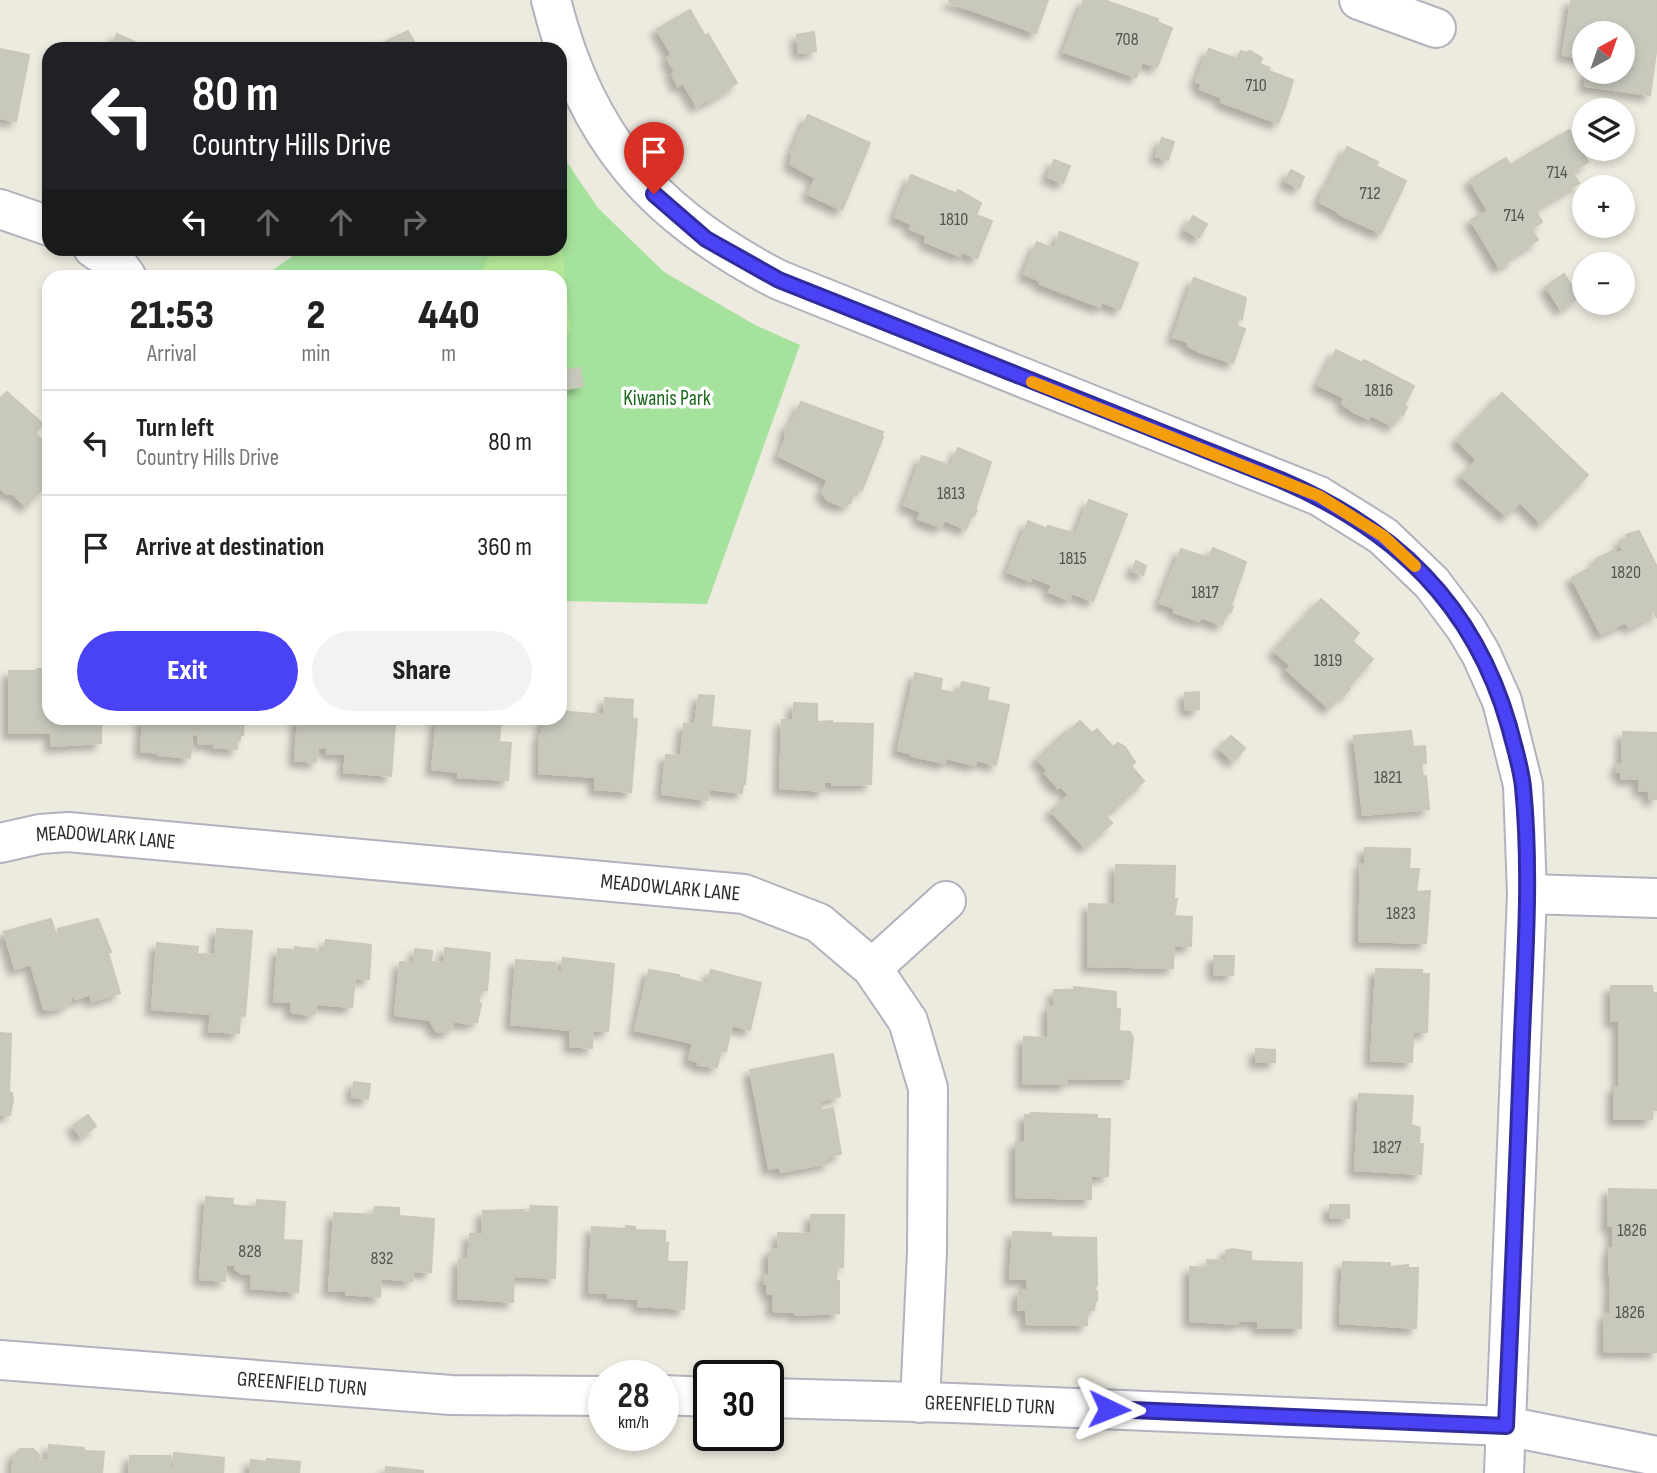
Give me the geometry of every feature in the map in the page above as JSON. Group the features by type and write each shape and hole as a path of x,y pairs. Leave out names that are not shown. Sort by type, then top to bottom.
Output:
{"street":[{"path":"551,0 563,42"},
{"path":"1359,0 1436,28"},
{"path":"567,55 597,121 642,181 667,207 706,239 779,280 1319,496 1373,529 1403,554 1432,583 1465,627 1481,654 1502,701 1523,785 1527,894 1504,1473"},
{"path":"0,209 42,224"},
{"path":"105,256 122,270"},
{"name":"MEADOWLARK LANE","path":"0,843 40,834 68,832 744,894 819,923 872,968 908,1021 928,1088 927,1252 920,1403"},
{"path":"1527,894 1657,898"},
{"path":"872,968 946,901"},
{"name":"GREENFIELD TURN","path":"0,1360 451,1395 588,1396"},
{"name":"GREENFIELD TURN","path":"784,1399 1003,1404 1506,1426 1657,1456"}],"green space":[{"name":"Kiwanis Park","path":"567,162 598,208 664,272 755,325 800,345 707,604 567,601 567,270 273,270 293,256 567,256"},
{"path":"489,256 563,256 564,270 483,270"},
{"path":"567,294 571,332 567,332"}],"building":[{"path":"1048,0 1036,33 949,2"},
{"path":"1084,0 1104,0 1158,19 1157,22 1172,28 1157,67 1142,62 1136,77 1064,52"},
{"path":"1571,0 1657,0 1657,45 1650,95 1585,86 1635,84 1635,21 1572,21 1572,56 1563,55"},
{"path":"690,10 705,36 708,34 737,83 697,106 683,83 678,86 672,74 675,72 667,58 672,55 657,29"},
{"path":"408,31 414,42 385,42"},
{"path":"814,32 816,51 799,53 797,35"},
{"path":"117,34 135,42 113,42"},
{"path":"0,49 29,55 16,121 0,118"},
{"path":"1209,49 1237,59 1241,51 1250,51 1262,58 1260,64 1270,68 1269,71 1293,80 1278,123 1221,102 1223,98 1200,89 1202,84 1196,82"},
{"path":"808,115 870,143 842,210 808,194 816,178 790,164 791,154"},
{"path":"1569,130 1572,135 1572,161 1588,162 1572,172 1572,187 1535,209 1542,222 1531,228 1538,240 1499,267 1471,220 1488,211 1470,180 1506,158 1510,165"},
{"path":"1162,138 1174,142 1168,160 1156,156"},
{"path":"1347,147 1378,162 1376,166 1406,181 1381,233 1320,202 1325,186 1327,187"},
{"path":"1054,160 1070,166 1063,183 1048,177"},
{"path":"1291,170 1304,177 1299,188 1285,181"},
{"path":"911,175 957,194 958,190 981,203 976,215 992,221 977,258 962,252 960,256 925,242 927,236 910,229 912,224 895,217"},
{"path":"1193,216 1207,224 1199,238 1185,230"},
{"path":"1060,232 1138,263 1120,309 1102,302 1100,307 1040,284 1041,281 1024,274 1037,242 1054,249"},
{"path":"1564,274 1572,286 1572,302 1561,309 1546,287"},
{"path":"1194,278 1246,298 1242,319 1239,317 1236,326 1245,329 1233,363 1200,352 1188,346 1188,342 1173,337"},
{"path":"1336,350 1362,363 1364,360 1414,386 1404,406 1407,407 1403,415 1399,414 1393,426 1371,415 1369,419 1356,413 1342,404 1345,398 1318,385"},
{"path":"580,368 583,386 567,389 567,370"},
{"path":"7,392 42,423 35,433 42,440 42,489 26,506 12,493 7,494 0,488 0,399"},
{"path":"1502,393 1588,475 1541,523 1520,502 1506,516 1461,476 1477,460 1457,440"},
{"path":"801,402 883,432 862,490 857,487 850,503 842,506 827,500 822,492 828,480 779,456 788,425 792,423"},
{"path":"958,448 991,462 974,516 972,515 966,529 944,520 941,527 918,519 921,512 904,505 922,456 951,466"},
{"path":"1089,500 1127,514 1093,601 1072,593 1069,600 1049,592 1052,585 1032,577 1030,581 1008,572 1028,521 1047,529 1048,526 1076,534"},
{"path":"1639,531 1657,567 1657,618 1653,610 1649,613 1651,616 1630,627 1625,622 1601,634 1572,578 1596,565 1596,559 1614,550 1616,554 1624,551 1619,541 1627,538 1626,535"},
{"path":"1213,548 1246,562 1231,606 1233,607 1230,613 1227,612 1222,625 1200,617 1199,621 1174,612 1175,608 1160,603 1181,549 1209,558"},
{"path":"1136,561 1146,566 1143,575 1132,571"},
{"path":"1321,599 1359,633 1352,641 1373,659 1348,687 1350,689 1344,695 1342,693 1329,708 1287,670 1291,666 1274,651"},
{"path":"42,669 42,725 101,725 101,743 51,746 52,733 9,733 9,671"},
{"path":"915,673 942,679 940,690 959,694 962,682 989,688 987,700 1009,705 996,765 976,760 975,765 946,758 945,763 898,750"},
{"path":"1199,692 1199,709 1186,710 1185,693"},
{"path":"699,695 714,696 711,727 750,731 742,793 709,789 708,800 662,794 666,755 681,756 684,724 695,725"},
{"path":"605,698 633,700 632,718 637,719 631,792 595,789 596,777 539,773 540,734 543,725 567,725 567,712 604,715"},
{"path":"794,703 817,704 817,722 873,724 871,784 832,785 832,782 824,781 824,791 780,788 782,720 793,720"},
{"path":"1080,721 1092,733 1097,729 1113,747 1118,743 1125,747 1135,762 1131,766 1144,781 1114,809 1113,807 1104,814 1112,823 1085,847 1051,811 1069,795 1061,786 1058,788 1037,759"},
{"path":"143,725 244,725 243,735 237,740 237,749 198,743 199,735 192,735 190,758 141,751"},
{"path":"298,725 395,725 391,776 344,772 346,754 327,753 328,748 318,747 316,762 295,760"},
{"path":"436,725 500,725 499,742 511,743 508,780 458,777 459,772 432,769"},
{"path":"1411,731 1413,747 1425,746 1426,763 1421,764 1423,777 1426,776 1429,809 1363,815 1354,736"},
{"path":"1623,732 1657,733 1657,799 1649,799 1649,791 1639,790 1640,779 1621,778 1622,772 1617,772 1618,764 1622,764"},
{"path":"1231,736 1245,748 1233,761 1219,748"},
{"path":"1365,848 1410,849 1409,869 1419,869 1416,892 1430,891 1426,943 1359,941 1361,864 1365,864"},
{"path":"1116,865 1175,866 1174,899 1177,899 1174,916 1192,917 1191,946 1174,946 1173,968 1088,966 1089,904 1115,905"},
{"path":"51,919 57,938 60,937 58,929 98,919 111,952 108,953 120,993 92,1001 89,992 88,995 75,999 70,997 71,1001 65,1006 44,1009 31,964 15,969 4,932"},
{"path":"217,929 252,931 245,1016 240,1015 239,1033 209,1031 211,1014 152,1009 157,943 198,947 197,954 215,955"},
{"path":"326,940 371,945 369,979 355,978 352,1007 316,1004 315,1014 309,1015 291,1012 291,1002 274,1001 278,949 295,950 295,947 324,953"},
{"path":"445,948 490,953 487,990 480,990 481,1004 477,1022 469,1024 453,1021 453,1026 446,1032 436,1031 430,1020 395,1015 400,962 414,963 415,949 432,951 431,962 444,963"},
{"path":"1214,956 1234,956 1233,975 1214,974"},
{"path":"563,958 614,964 608,1031 593,1030 592,1048 570,1046 571,1030 511,1024 516,960 556,963 555,971 562,972"},
{"path":"1376,969 1422,970 1422,974 1429,974 1427,1032 1413,1032 1412,1062 1371,1060"},
{"path":"649,970 679,975 707,984 711,970 761,983 750,1030 732,1025 726,1051 721,1050 717,1067 698,1065 699,1062 689,1059 693,1043 635,1030"},
{"path":"1611,986 1652,986 1653,993 1657,993 1657,1110 1652,1110 1652,1119 1614,1119 1614,1087 1619,1087 1619,1021 1611,1021"},
{"path":"1074,987 1116,992 1116,1009 1120,1009 1119,1031 1130,1032 1133,1038 1129,1079 1067,1078 1067,1084 1023,1083 1024,1037 1048,1038 1049,1006 1054,1007 1054,990 1074,990"},
{"path":"0,1033 11,1034 9,1093 12,1093 13,1100 10,1115 0,1114"},
{"path":"1256,1049 1275,1050 1275,1062 1256,1062"},
{"path":"833,1054 840,1096 819,1101 821,1111 833,1108 841,1154 828,1156 829,1163 781,1172 780,1167 769,1169 750,1070"},
{"path":"354,1082 370,1084 368,1099 352,1097"},
{"path":"1359,1094 1413,1096 1411,1125 1420,1128 1419,1144 1423,1144 1421,1174 1355,1170"},
{"path":"88,1115 96,1126 81,1137 73,1126"},
{"path":"1025,1115 1097,1115 1097,1119 1110,1119 1108,1176 1091,1176 1091,1199 1016,1197 1016,1142 1025,1142"},
{"path":"1609,1189 1657,1190 1657,1352 1604,1351 1605,1314 1610,1315 1610,1248 1613,1248 1613,1226 1608,1226"},
{"path":"206,1197 233,1199 232,1205 241,1206 257,1207 257,1200 285,1202 283,1240 302,1241 298,1292 251,1288 252,1271 249,1274 241,1273 235,1269 235,1265 226,1265 225,1281 200,1279"},
{"path":"1330,1205 1349,1205 1349,1218 1330,1217"},
{"path":"531,1206 557,1207 555,1278 514,1276 513,1302 458,1298 459,1259 468,1260 470,1234 482,1234 483,1211 523,1210 531,1213"},
{"path":"375,1207 399,1208 399,1216 434,1219 431,1272 413,1271 412,1281 381,1278 380,1297 329,1290 334,1213 374,1215"},
{"path":"811,1215 844,1215 843,1267 836,1266 839,1313 795,1315 795,1312 773,1311 773,1294 768,1294 767,1284 764,1284 764,1275 769,1275 769,1253 773,1249 779,1249 778,1233 811,1234"},
{"path":"626,1226 635,1227 635,1230 665,1231 665,1243 668,1243 667,1262 687,1262 684,1309 638,1306 639,1299 608,1297 609,1293 589,1292 592,1227 626,1229"},
{"path":"1013,1232 1051,1233 1051,1237 1096,1238 1097,1284 1094,1291 1097,1291 1097,1301 1094,1310 1087,1310 1087,1325 1026,1324 1026,1310 1018,1310 1018,1300 1019,1290 1027,1290 1027,1279 1010,1279"},
{"path":"1232,1249 1251,1252 1251,1261 1302,1263 1301,1328 1258,1328 1258,1321 1238,1321 1238,1324 1190,1321 1190,1267 1208,1268 1207,1260 1226,1261 1226,1251"},
{"path":"1343,1262 1390,1263 1390,1267 1408,1265 1408,1268 1418,1268 1416,1328 1340,1323"},
{"path":"49,1445 104,1452 102,1473 12,1473 14,1455 20,1449 33,1449 39,1455 38,1460 48,1461"},
{"path":"174,1453 224,1458 223,1473 129,1473 130,1456 170,1456 169,1469 173,1470"},
{"path":"267,1459 300,1462 299,1473 250,1473 251,1460 266,1462"},
{"path":"386,1467 423,1471 423,1473 386,1473"}],"slow traffic":[{"path":"1032,382 1319,496 1383,536 1415,566"}],"route":[{"path":"654,194 706,239 779,280 1281,480 1319,496 1353,515 1383,536 1432,583 1465,627 1481,654 1502,701 1523,785 1527,894 1506,1426 1109,1409"}]}
